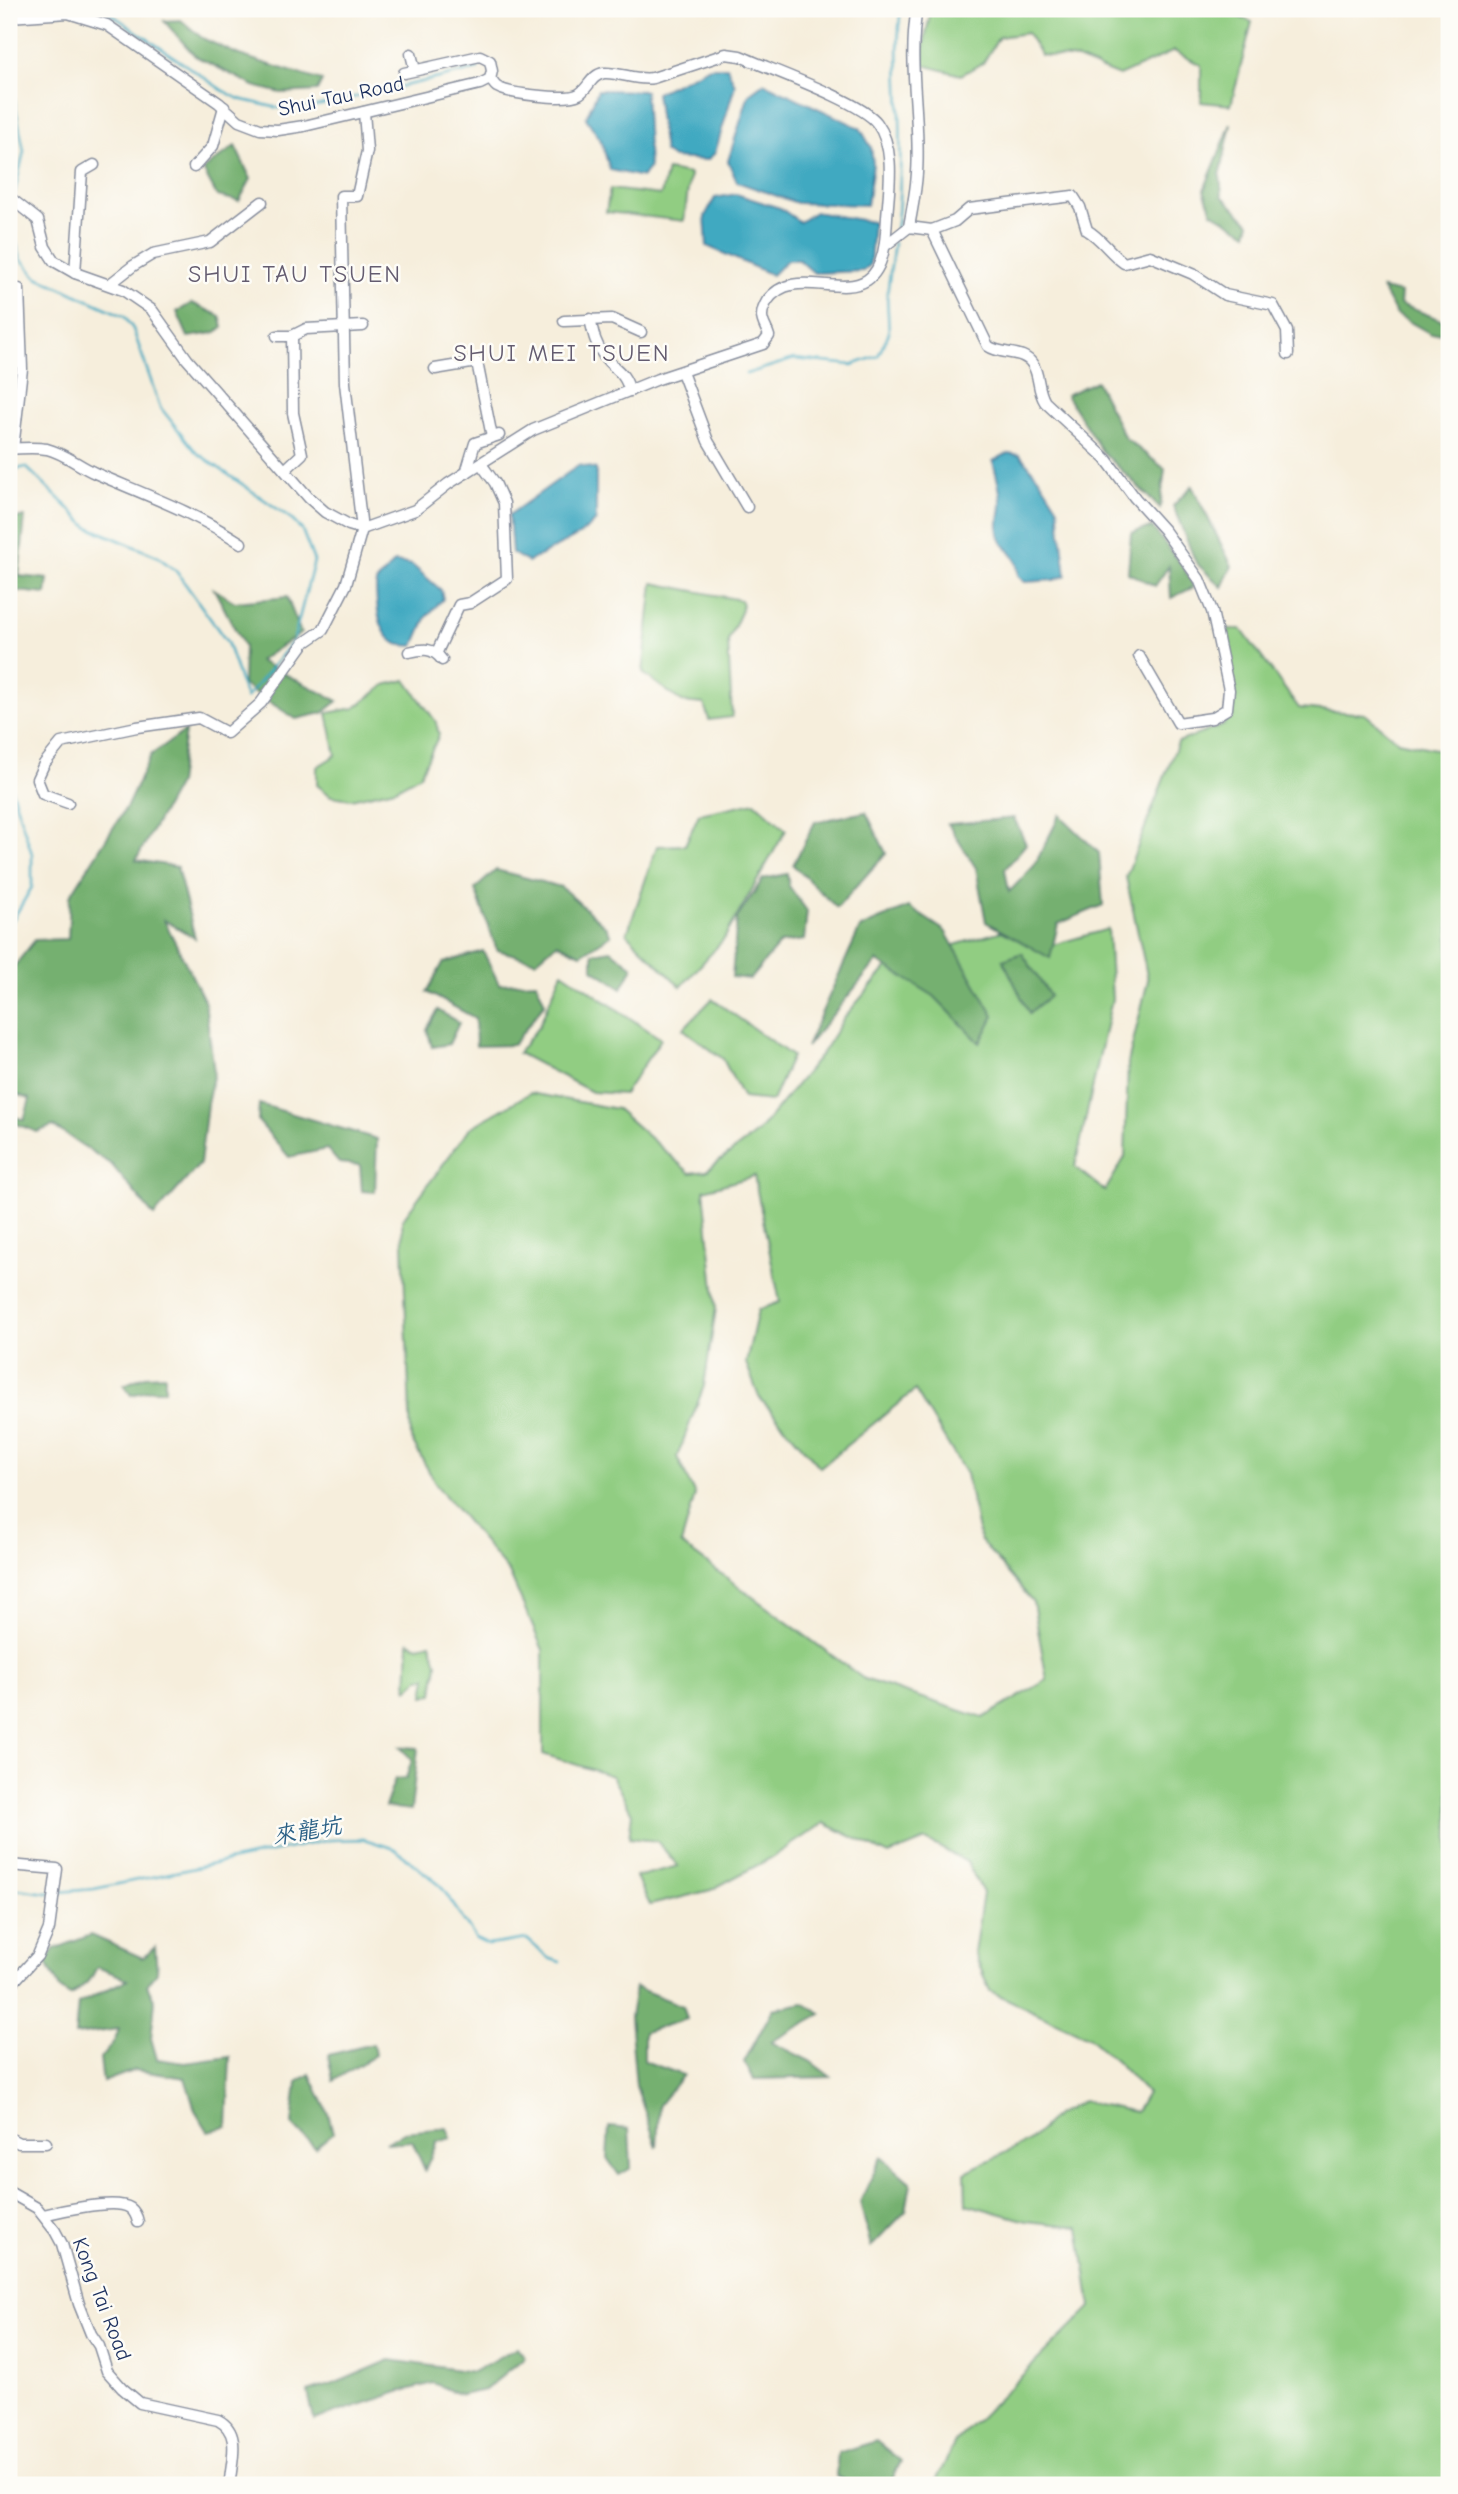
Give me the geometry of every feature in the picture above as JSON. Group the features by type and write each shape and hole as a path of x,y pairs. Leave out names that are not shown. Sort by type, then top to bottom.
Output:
{"street":[{"path":"886,245 904,229 917,173 917,9"},
{"name":"Shui Tau Road","path":"10,16 68,13 107,25 224,107 239,121 260,129 278,130 364,112 480,84 490,79 492,65 480,56 409,71 411,54"},
{"path":"9,197 38,220 47,253 54,261 75,273 110,284 152,310 187,359 285,470 326,512 362,529 415,510 533,430 767,341 769,336 762,316 764,306 769,298 788,286 858,284 874,275 886,245 890,171 886,141 877,123 859,107 740,55 726,54 643,80 600,74 579,94 571,96 538,96 504,89 495,86 490,79"},
{"path":"194,167 212,146 224,107"},
{"path":"68,803 43,794 37,779 44,764 61,743 137,726 199,718 227,733 261,703 304,643 323,630 346,585 362,529 345,383 341,196 357,196 367,151 364,112"},
{"path":"75,273 82,172 94,166"},
{"path":"904,229 932,230 955,221 970,209 1073,196 1080,207 1087,230 1100,237 1115,257 1124,263 1150,256 1193,274 1225,295 1273,304 1287,331 1288,354"},
{"path":"110,284 153,254 210,242 262,202"},
{"path":"932,230 988,346 996,351 1023,356 1031,362 1045,402 1106,459 1135,498 1164,530 1199,579 1212,611 1229,690 1227,709 1212,718 1178,723 1139,656"},
{"path":"19,289 22,369 11,449 46,449 62,455 93,472 162,499 210,522 241,543"},
{"path":"590,319 595,342 610,363 625,376 630,391"},
{"path":"564,321 612,319 641,332"},
{"path":"277,337 292,336 306,329 363,326"},
{"path":"285,470 302,454 293,414 292,336"},
{"path":"435,369 477,362 496,436 475,443 467,473"},
{"path":"682,372 708,441 747,507"},
{"path":"409,652 424,649 440,656 458,605 470,603 507,579 504,503 495,482 481,464"},
{"path":"9,1865 57,1868 49,1929 38,1955 9,1987"},
{"path":"9,2138 19,2143 46,2143"},
{"name":"Kong Tai Road","path":"9,2192 37,2208 62,2244 79,2304 99,2346 107,2371 122,2388 140,2403 218,2420 228,2425 234,2438 230,2480 232,2485"},
{"path":"43,2214 71,2208 122,2205 131,2208 138,2222"}],"green space":[{"path":"931,9 1220,9 1252,22 1231,105 1201,102 1201,65 1174,51 1119,76 1077,59 1041,55 1027,33 999,37 983,63 961,75 923,65"},
{"path":"181,20 202,38 239,55 322,81 317,91 281,93 254,86 195,56 164,21"},
{"path":"1231,124 1220,176 1222,196 1250,223 1247,233 1212,212 1204,190"},
{"path":"235,146 251,179 239,201 217,196 203,170"},
{"path":"667,170 690,174 684,221 606,212 610,189 661,195"},
{"path":"1382,289 1401,293 1400,304 1449,323 1449,332 1431,334 1396,314"},
{"path":"192,303 220,316 223,327 214,333 188,337 177,312"},
{"path":"1096,381 1125,438 1165,469 1160,508 1102,451 1066,395"},
{"path":"1192,486 1232,566 1222,587 1196,563 1173,506"},
{"path":"25,517 19,576 48,579 46,594 9,590 9,518"},
{"path":"1152,527 1184,568 1194,587 1171,598 1169,566 1155,586 1128,573 1131,533"},
{"path":"653,583 741,600 742,610 728,641 732,717 709,720 704,704 682,702 643,673"},
{"path":"214,589 235,602 287,597 301,633 259,661 338,701 323,713 296,719 243,685 244,646"},
{"path":"1221,629 1241,629 1299,708 1365,714 1398,741 1449,752 1449,1154 1444,1174 1449,1179 1449,2485 934,2485 955,2442 1091,2307 1079,2227 1027,2221 966,2204 965,2172 1029,2141 1057,2114 1083,2101 1136,2112 1147,2093 1088,2037 990,1991 974,1953 983,1893 967,1862 926,1840 889,1855 824,1823 771,1858 711,1890 650,1905 636,1877 678,1866 657,1841 629,1838 632,1813 612,1776 543,1754 543,1650 509,1572 437,1486 411,1439 402,1220 470,1128 530,1093 617,1109 690,1173 706,1171 758,1132 820,1056 847,1014 890,964 1002,931 1042,948 1108,929 1112,999 1075,1167 1105,1191 1125,1157 1128,1063 1148,980 1126,877 1178,742 1224,725 1234,687","holes":["754,1176 780,1302 758,1310 746,1363 759,1397 820,1467 915,1390 966,1474 980,1540 1033,1602 1047,1680 983,1718 864,1679 681,1544 695,1495 677,1457 704,1386 716,1308 704,1190"]},
{"path":"406,680 436,722 439,735 420,775 395,789 351,799 331,796 317,785 317,767 336,755 327,713 355,708 385,685"},
{"path":"185,731 178,784 136,860 177,867 195,938 164,920 205,1002 214,1072 207,1104 200,1164 154,1216 112,1165 53,1126 37,1132 9,1121 9,1115 24,1120 30,1099 9,1092 9,973 35,940 68,939 70,896 127,806 151,755"},
{"path":"755,802 786,830 724,939 681,987 627,934 657,846 685,845 699,814"},
{"path":"866,812 886,853 837,908 793,865 815,822"},
{"path":"1060,815 1099,853 1103,905 1058,924 1050,958 986,922 976,868 948,824 1014,818 1026,844 1005,869 1009,892 1034,866"},
{"path":"496,870 561,887 605,926 611,935 581,954 557,943 536,961 497,950 475,889"},
{"path":"787,874 789,886 807,911 804,940 780,943 750,979 732,977 737,918 763,879"},
{"path":"909,907 945,931 994,1016 980,1043 934,996 877,961 806,1047 860,928"},
{"path":"611,950 633,967 622,988 593,969 593,953"},
{"path":"483,951 499,984 536,982 545,1003 513,1045 476,1046 475,1018 427,992 443,963"},
{"path":"1022,953 1050,996 1029,1013 1003,960"},
{"path":"562,972 661,1039 624,1094 592,1092 518,1053 539,1026"},
{"path":"712,999 792,1056 772,1101 743,1098 723,1059 683,1029"},
{"path":"438,1010 459,1023 449,1044 432,1047 427,1029"},
{"path":"259,1104 377,1139 375,1192 362,1191 360,1165 339,1163 327,1149 289,1157 258,1121"},
{"path":"165,1375 165,1390 131,1395 124,1385 145,1376"},
{"path":"409,1642 418,1646 431,1643 437,1663 433,1694 424,1696 427,1677 420,1678 407,1690"},
{"path":"400,1747 418,1748 411,1810 385,1807 395,1779 406,1778 412,1760"},
{"path":"91,1935 143,1958 155,1947 157,1972 147,1985 155,2001 151,2038 157,2059 185,2063 230,2057 227,2127 208,2131 195,2110 185,2078 135,2070 103,2082 100,2059 115,2040 119,2029 75,2035 78,2004 128,1979 97,1967 90,1980 70,1996 60,1989 46,1961 54,1949"},
{"path":"635,1987 683,2006 687,2019 644,2032 644,2061 683,2075 659,2105 657,2147 636,2086 630,2017"},
{"path":"804,2003 821,2014 771,2042 810,2061 831,2077 754,2079 744,2062 773,2009"},
{"path":"373,2044 375,2055 333,2081 328,2055"},
{"path":"310,2074 328,2113 333,2133 315,2148 292,2124 297,2082"},
{"path":"609,2127 629,2129 631,2168 619,2175 607,2158"},
{"path":"447,2128 451,2138 437,2142 425,2170 412,2141 386,2143 404,2132"},
{"path":"881,2157 911,2183 906,2211 871,2247 860,2202"},
{"path":"517,2347 525,2357 485,2390 461,2395 433,2383 314,2420 308,2392 390,2360 473,2372"},
{"path":"876,2441 901,2461 892,2480 864,2485 836,2476 838,2453"}],"water":[{"path":"710,67 727,67 735,85 715,153 707,160 673,158 664,152 656,93"},
{"path":"764,83 860,128 871,147 873,164 867,205 797,203 737,182 728,161 749,94"},
{"path":"598,90 645,91 649,168 642,177 610,170 601,141 586,118"},
{"path":"736,194 780,208 800,222 815,212 873,222 870,265 863,271 814,273 799,260 787,260 772,275 707,246 705,216 715,198"},
{"path":"1008,453 1020,455 1058,508 1066,575 1054,580 1025,582 1018,576 1013,555 1003,544 999,533 1001,500 993,461"},
{"path":"579,465 596,469 596,521 579,535 528,562 512,553 509,515"},
{"path":"395,562 412,565 441,590 443,599 427,616 414,646 399,645 390,639 379,616 376,582"}],"waterway":[{"path":"104,9 222,90 239,99 278,108 312,107 478,69"},
{"path":"896,233 900,173 898,48 901,9"},
{"path":"9,73 24,151 14,195"},
{"path":"9,100 14,108"},
{"path":"9,212 12,202"},
{"path":"9,222 21,259 37,277 124,316 133,329 160,407 196,452 289,517 302,530 314,561 293,642 246,698"},
{"path":"746,374 794,359 852,365 878,356 889,333 887,295 894,243"},
{"path":"9,471 26,467 88,527 157,556 176,571 227,642 246,698"},
{"path":"9,782 32,854 32,887 9,926"},
{"name":"來龍坑","path":"9,1888 47,1893 94,1889 329,1840 364,1839 395,1849 441,1886 476,1939 488,1945 527,1939 548,1958 560,1962"}],"district":[{"name":"SHUI TAU TSUEN","path":"295,274"},
{"name":"SHUI MEI TSUEN","path":"562,353"}]}
